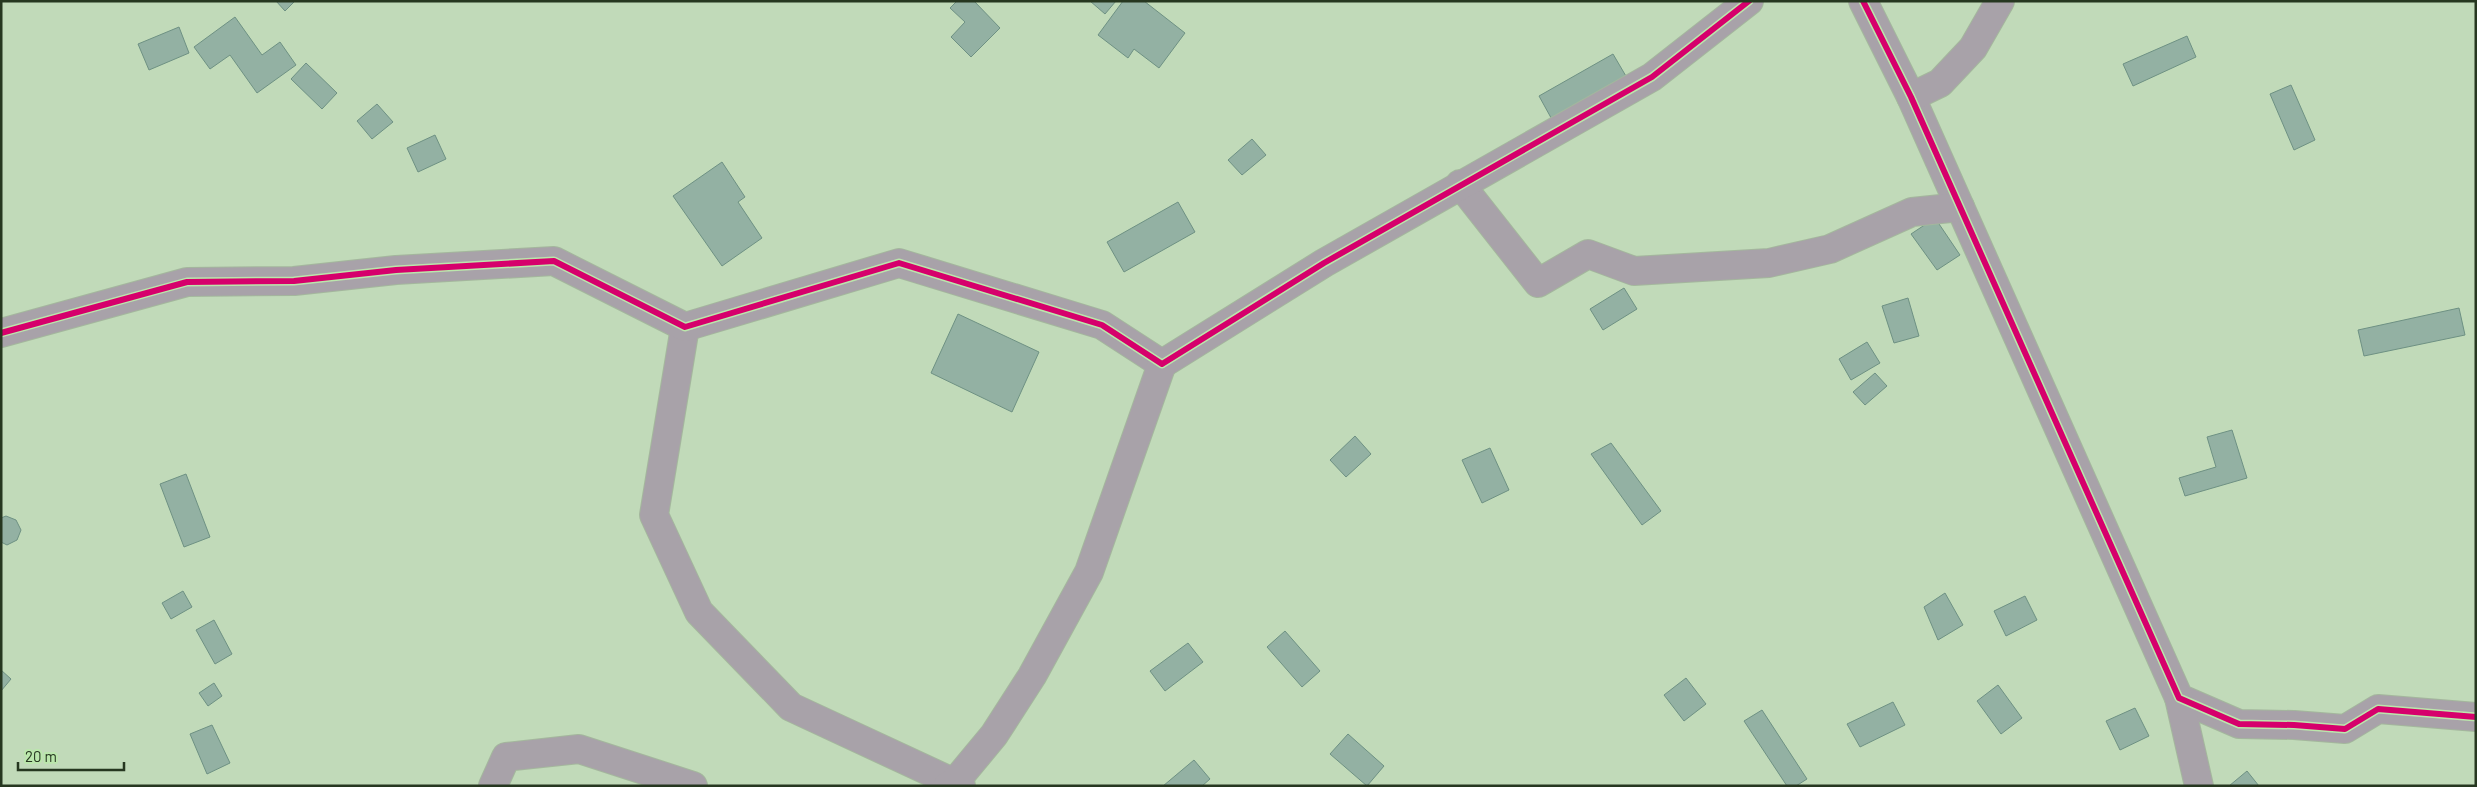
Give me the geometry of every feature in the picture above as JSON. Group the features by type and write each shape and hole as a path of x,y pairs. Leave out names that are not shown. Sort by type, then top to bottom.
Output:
{"street":[{"path":"686,327 654,514 699,612 791,707 955,784 994,735 1032,676 1089,572 1162,364 1324,263 1652,76 1748,1"},
{"path":"1863,1 1911,96 2179,698 2199,786"},
{"path":"1911,96 1940,84 1973,48 2000,1"},
{"path":"1460,184 1538,283 1588,254 1634,271 1769,262 1830,249 1912,212 1960,207"},
{"path":"1,333 187,282 294,281 396,270 554,261 686,327 899,263 1102,325 1162,364"},
{"path":"2179,698 2239,724 2294,725 2345,729 2378,709 2476,716"},
{"path":"493,786 506,757 579,749 693,786"}],"building":[{"path":"276,1 295,1 285,11"},
{"path":"957,1 974,1 1000,28 971,57 951,37 965,22 950,8"},
{"path":"1090,1 1116,1 1105,14"},
{"path":"1123,1 1144,1 1185,33 1159,68 1134,49 1128,58 1098,35"},
{"path":"235,17 262,55 280,42 296,65 257,93 230,55 210,69 194,47"},
{"path":"179,27 189,53 149,70 138,44"},
{"path":"2187,36 2196,57 2133,86 2123,64"},
{"path":"1613,54 1630,83 1555,125 1539,96"},
{"path":"306,63 337,93 322,109 291,79"},
{"path":"2291,85 2315,140 2294,150 2270,94"},
{"path":"377,104 393,122 372,139 357,121"},
{"path":"435,135 446,159 418,172 407,148"},
{"path":"1252,139 1266,155 1242,175 1228,160"},
{"path":"722,162 745,197 738,202 762,238 722,266 673,196"},
{"path":"1178,202 1195,232 1124,272 1107,242"},
{"path":"1935,218 1960,255 1937,270 1911,234"},
{"path":"1624,288 1637,309 1603,330 1590,309"},
{"path":"1908,298 1919,336 1894,343 1882,306"},
{"path":"2459,308 2465,335 2364,356 2358,330"},
{"path":"958,314 1039,352 1012,412 931,373"},
{"path":"1867,342 1880,363 1851,380 1839,359"},
{"path":"1875,373 1887,386 1865,405 1853,392"},
{"path":"2232,430 2247,478 2185,496 2179,478 2216,467 2207,437"},
{"path":"1355,436 1371,454 1346,477 1330,460"},
{"path":"1611,443 1661,511 1642,525 1591,454"},
{"path":"1490,448 1509,490 1482,503 1462,460"},
{"path":"186,474 210,537 184,547 160,484"},
{"path":"6,516 16,520 21,530 17,540 7,545 1,542 1,518"},
{"path":"183,591 192,607 171,619 162,603"},
{"path":"1945,593 1963,625 1938,640 1924,607"},
{"path":"2025,596 2037,620 2006,636 1994,611"},
{"path":"214,620 232,654 215,664 196,630"},
{"path":"1285,631 1320,671 1302,687 1267,647"},
{"path":"1188,643 1203,662 1165,691 1150,671"},
{"path":"1,670 11,679 1,691"},
{"path":"1686,678 1706,704 1684,721 1664,695"},
{"path":"214,683 222,696 208,706 199,693"},
{"path":"1998,685 2022,718 2001,734 1977,701"},
{"path":"1893,702 1905,725 1860,747 1847,724"},
{"path":"2135,708 2149,736 2120,750 2106,721"},
{"path":"1762,710 1807,779 1796,786 1787,786 1744,721"},
{"path":"212,725 230,763 207,774 190,734"},
{"path":"1348,734 1384,766 1367,786 1330,754"},
{"path":"1194,760 1210,779 1202,786 1163,786"},
{"path":"2247,771 2259,786 2229,786"}],"cycle path":[{"path":"1,333 187,282 294,281 396,270 554,261 685,327 899,263 1102,325 1162,364 1324,263 1652,77 1749,1"},
{"path":"1863,1 1911,97 2179,698 2239,724 2294,725 2345,729 2378,709 2476,717"}]}
